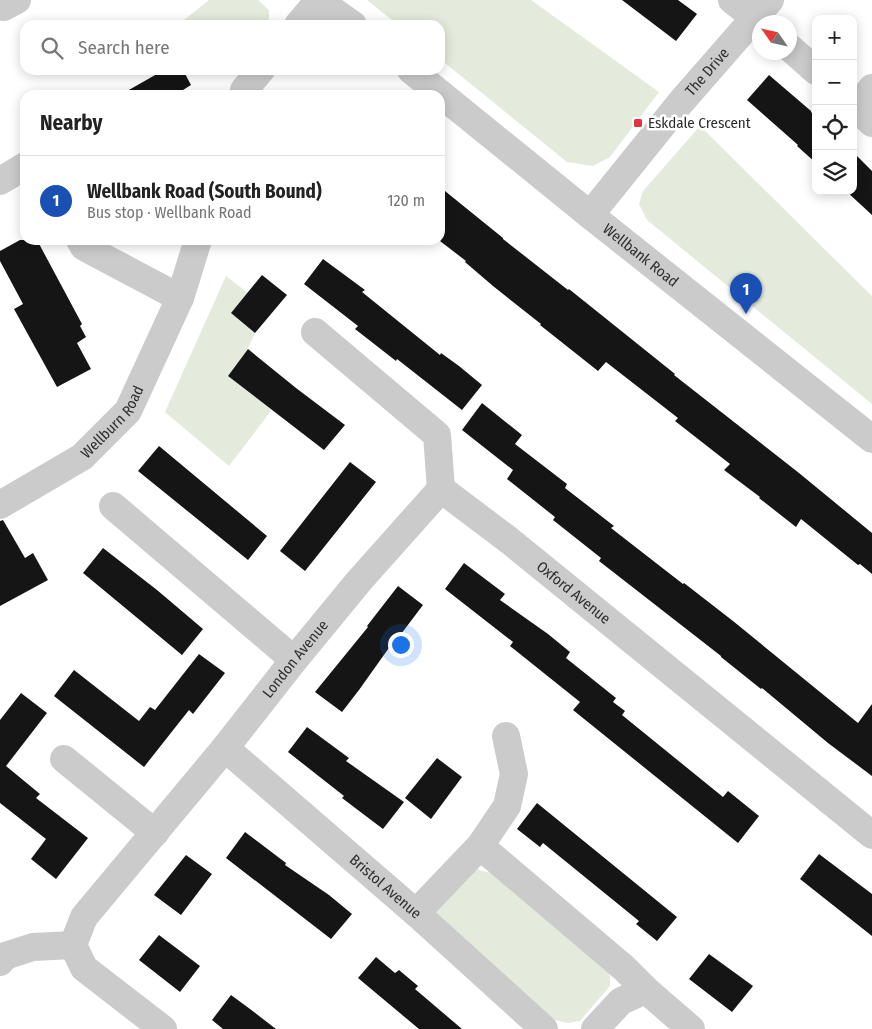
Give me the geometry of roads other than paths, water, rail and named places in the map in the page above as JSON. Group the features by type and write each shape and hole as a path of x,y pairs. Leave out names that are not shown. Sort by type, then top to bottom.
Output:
{"street":[{"path":"0,2 4,7 17,0"},
{"path":"302,20 318,0 345,20"},
{"path":"732,0 762,13"},
{"name":"The Drive","path":"590,216 681,102 762,13"},
{"path":"797,54 812,67"},
{"path":"244,90 257,75"},
{"name":"Wellbank Road","path":"418,75 436,90"},
{"name":"Wellbank Road","path":"445,97 590,216 872,439"},
{"path":"0,180 20,169"},
{"path":"83,245 180,298"},
{"name":"Wellburn Road","path":"0,506 82,457 128,411 180,298 196,245"},
{"path":"315,332 438,434 441,490"},
{"name":"London Avenue","path":"73,945 84,917 225,748 359,581 441,490"},
{"name":"Oxford Avenue","path":"441,490 510,541 872,835"},
{"path":"113,506 294,660"},
{"path":"416,913 480,846 507,806 514,774 506,736"},
{"name":"Bristol Avenue","path":"225,748 416,913 544,1029"},
{"path":"64,759 155,833"},
{"path":"480,846 624,968 691,1029"},
{"path":"0,962 5,956 33,946 73,945 84,968 163,1029"},
{"path":"595,1029 621,1001 646,990"}],"place":[{"name":"Eskdale Crescent","path":"638,123"},
{"name":"Wellbank Road (South Bound)","path":"746,314"}]}
